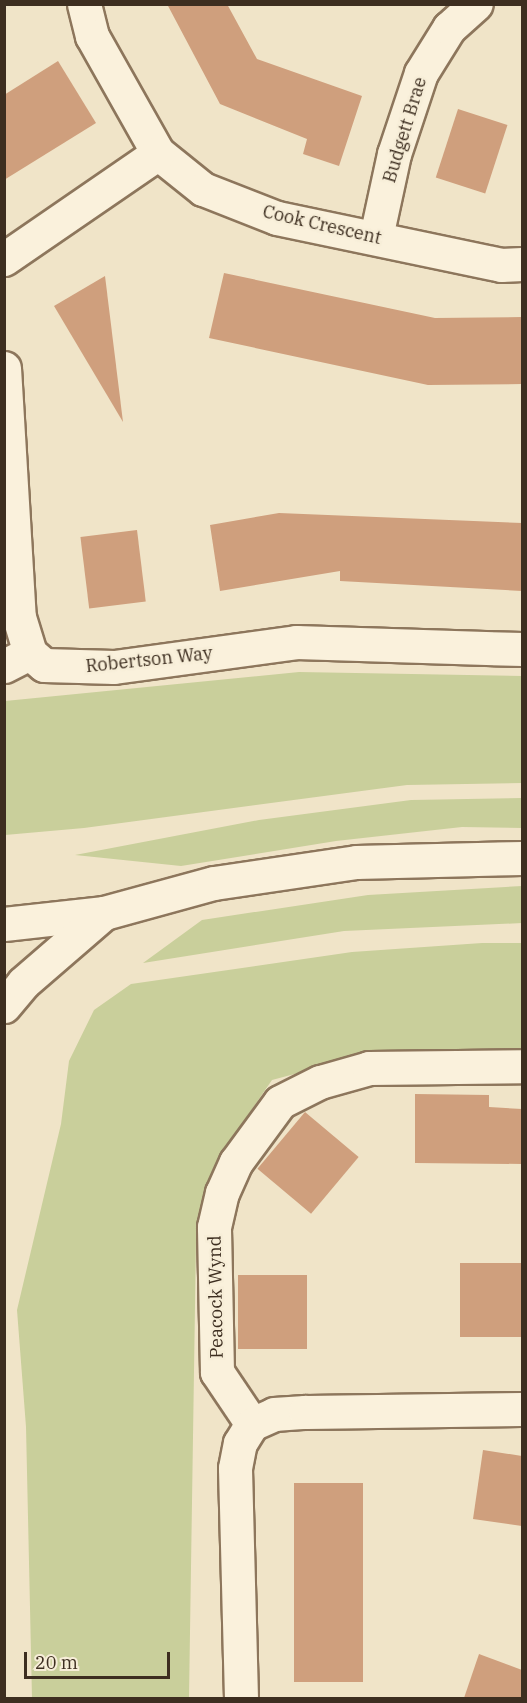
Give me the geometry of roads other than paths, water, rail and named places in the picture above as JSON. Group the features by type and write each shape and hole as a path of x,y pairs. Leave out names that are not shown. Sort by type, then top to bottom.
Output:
{"street":[{"name":"Cook Crescent","path":"84,4 92,36 158,153 203,189 277,218 501,265 522,264"},
{"name":"Budgett Brae","path":"376,237 394,154 421,73 449,28 476,4"},
{"path":"4,259 158,153"},
{"name":"Robertson Way","path":"4,368 19,617 17,659 66,668 114,666 296,642 522,649"},
{"path":"4,924 104,913 214,883 356,862 522,858"},
{"path":"4,1006 23,982 104,913"},
{"name":"Peacock Wynd","path":"252,1424 217,1372 214,1227 222,1193 236,1162 280,1102 320,1082 369,1068 522,1066"},
{"path":"241,1698 235,1468 240,1443 252,1424 274,1414 295,1412 522,1409"}]}
